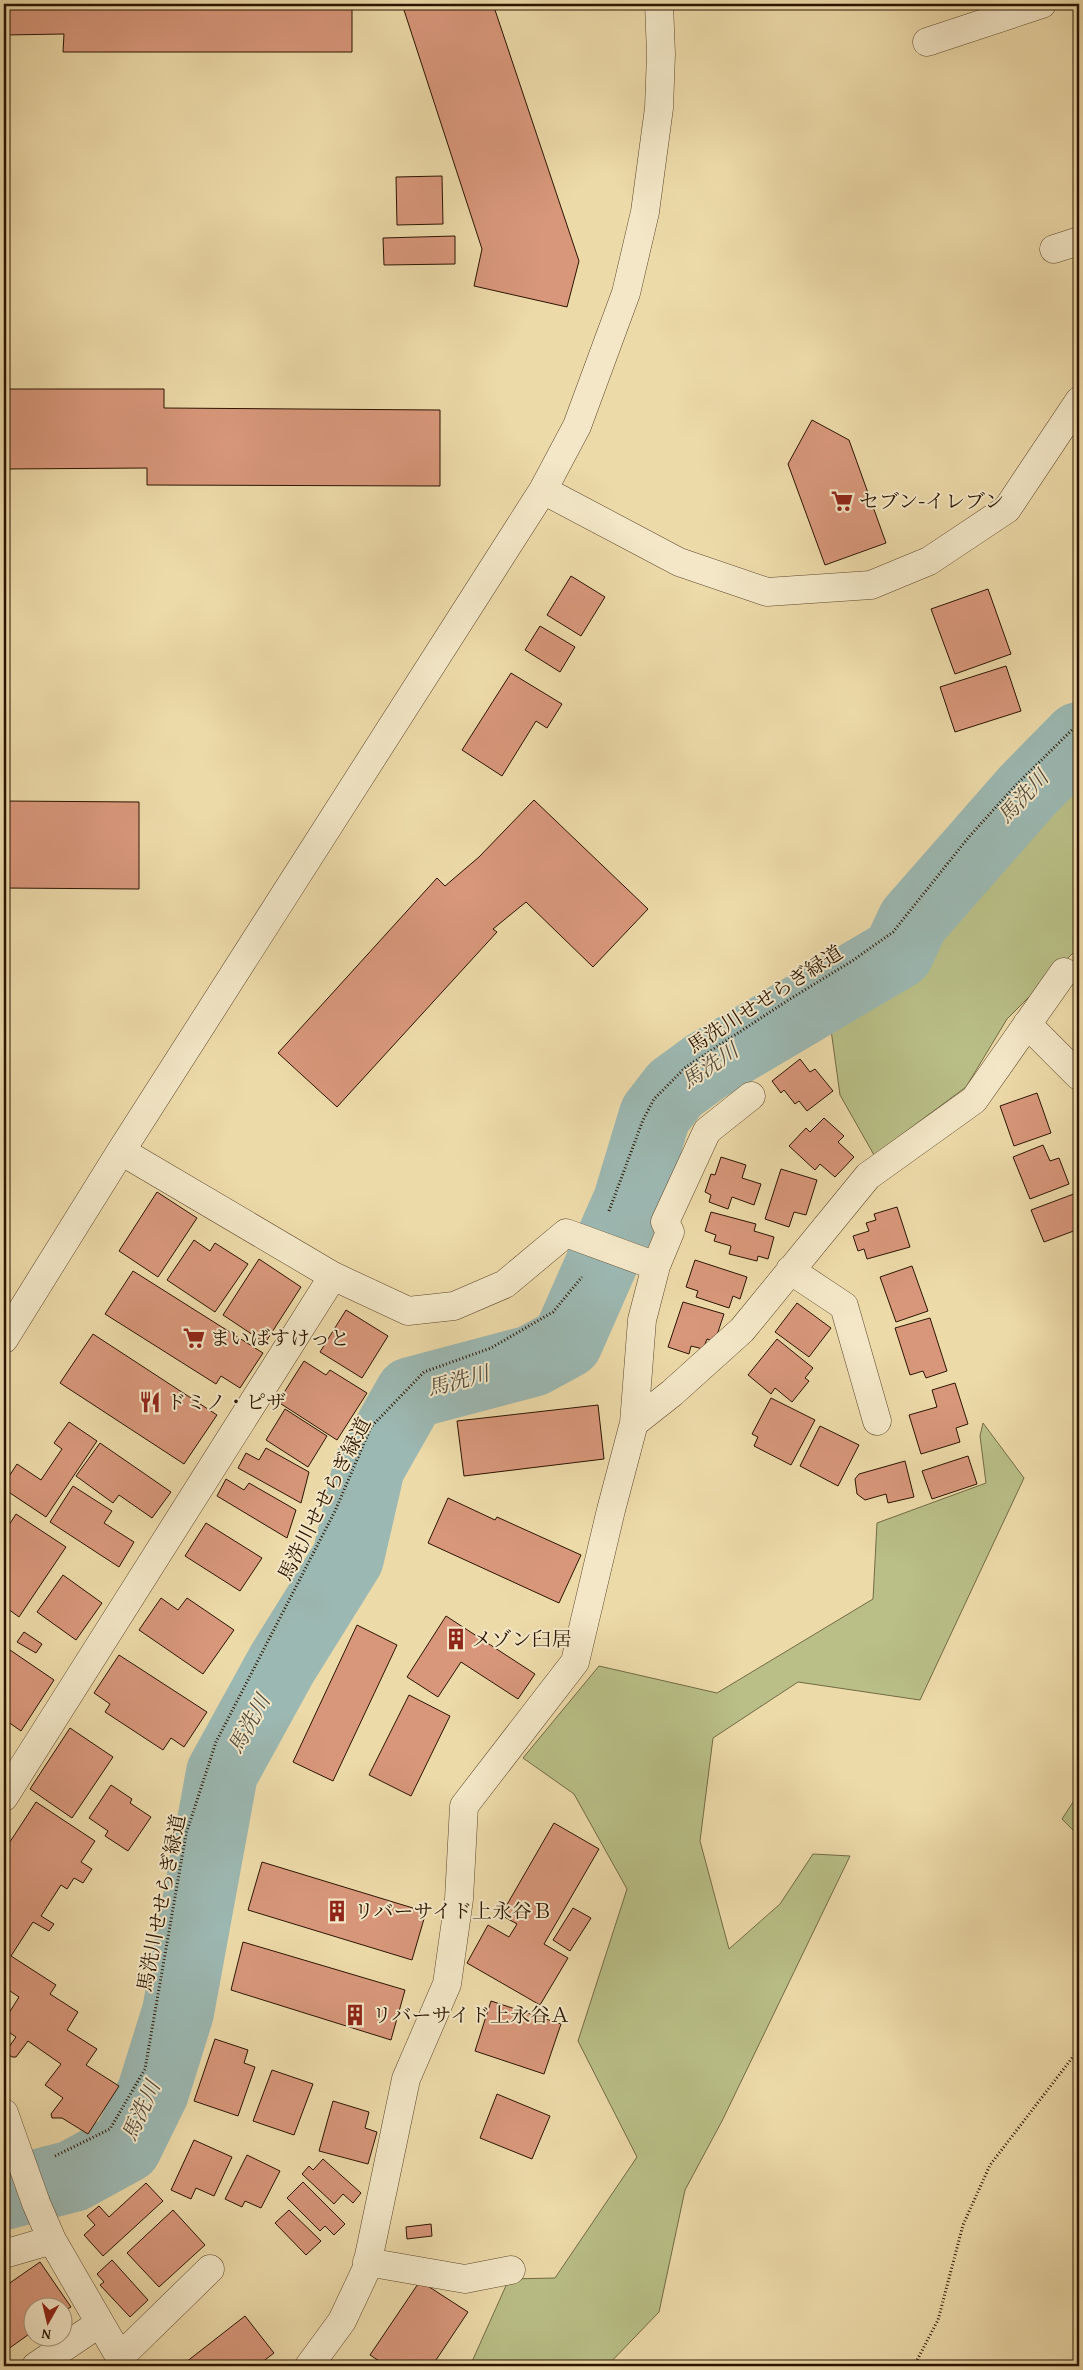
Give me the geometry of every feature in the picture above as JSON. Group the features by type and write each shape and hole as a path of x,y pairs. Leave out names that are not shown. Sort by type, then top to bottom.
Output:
{"street":[{"path":"4,1339 121,1151 543,490 578,426 626,294 645,212 659,108 661,54 659,4"},
{"path":"927,42 1042,4"},
{"path":"1054,249 1079,241"},
{"path":"543,490 679,562 766,592 871,585 929,561 1007,509 1079,401"},
{"path":"634,1423 672,1393 742,1330 868,1176 974,1100 1064,972"},
{"path":"1028,1024 1079,1076"},
{"path":"309,2366 342,2320 366,2270 406,2079 446,1984 459,1899 464,1806 575,1662 634,1423 642,1320 656,1266 670,1232 665,1222 707,1131 751,1096"},
{"path":"121,1151 333,1276 408,1311 454,1306 505,1284 566,1234 595,1246 656,1266"},
{"path":"790,1270 844,1306 877,1421"},
{"path":"4,1797 333,1276"},
{"path":"4,2113 36,2203 52,2240 122,2362 210,2269"},
{"path":"4,2254 52,2240"},
{"path":"367,2262 465,2279 510,2270"},
{"path":"36,2366 100,2323"}],"path":[{"name":"馬洗川せせらぎ緑道","path":"23,2165 58,2155 110,2129 145,2070 186,1834 216,1742 335,1511 371,1427 424,1372 491,1348 553,1312 587,1272 643,1120 654,1100 686,1067 852,961 893,932 968,838 1015,786 1079,724"},
{"path":"914,2366 938,2320 963,2225 990,2165 1079,2049"}],"green space":[{"path":"1079,763 1079,947 1007,1019 966,1087 874,1155 840,1095 828,1008 935,952 963,890"},
{"path":"983,1423 1024,1478 920,1700 798,1682 713,1738 700,1841 729,1949 780,1904 813,1854 850,1856 722,2121 685,2190 659,2312 607,2366 470,2366 509,2279 555,2278 637,2157 578,2041 627,1889 574,1794 523,1758 599,1666 717,1693 873,1599 877,1523 986,1483 980,1436"},
{"path":"1079,1793 1079,1836 1062,1819"}],"building":[{"path":"4,4 352,4 352,52 63,52 64,34 4,35"},
{"path":"402,4 493,4 579,261 567,307 474,286 482,249"},
{"path":"442,176 443,224 397,225 396,177"},
{"path":"455,236 455,264 384,265 383,238"},
{"path":"4,389 164,389 164,408 440,410 440,486 147,485 147,468 4,469"},
{"path":"812,420 849,440 886,543 825,565 788,464"},
{"path":"571,576 605,597 581,636 547,615"},
{"path":"988,589 1011,654 955,674 931,609"},
{"path":"540,626 575,647 560,672 525,650"},
{"path":"1006,666 1021,711 955,732 940,687"},
{"path":"511,673 562,704 547,728 536,721 502,776 462,750"},
{"path":"534,800 648,909 593,967 526,902 493,929 497,932 337,1107 278,1053 437,878 445,886 479,857"},
{"path":"4,801 139,802 139,889 4,888"},
{"path":"800,1059 810,1072 815,1069 833,1091 807,1111 799,1101 795,1104 784,1090 781,1093 772,1081"},
{"path":"1037,1093 1051,1133 1014,1146 1000,1106"},
{"path":"824,1118 844,1136 838,1142 854,1157 835,1177 820,1164 815,1170 789,1146 806,1128 810,1132"},
{"path":"1043,1145 1050,1161 1059,1158 1069,1184 1030,1199 1013,1157"},
{"path":"721,1157 746,1165 742,1178 761,1184 754,1205 732,1197 728,1209 709,1202 711,1195 705,1192 711,1174 715,1175"},
{"path":"781,1169 817,1180 806,1215 794,1212 789,1227 765,1219"},
{"path":"157,1192 197,1218 158,1277 119,1251"},
{"path":"1079,1192 1079,1229 1044,1242 1031,1210"},
{"path":"897,1207 910,1247 867,1259 864,1249 858,1251 853,1236 869,1231 866,1223 876,1220 874,1214"},
{"path":"711,1212 756,1224 754,1231 774,1237 768,1259 758,1256 757,1261 729,1254 731,1246 714,1241 716,1235 705,1231"},
{"path":"194,1240 210,1251 215,1243 248,1264 215,1312 167,1280"},
{"path":"259,1259 301,1287 265,1343 223,1315"},
{"path":"695,1260 747,1277 740,1299 733,1296 729,1308 696,1297 698,1291 686,1287"},
{"path":"912,1266 928,1311 896,1322 880,1277"},
{"path":"133,1271 263,1353 240,1388 221,1376 216,1384 105,1314"},
{"path":"683,1302 724,1314 715,1341 707,1339 703,1349 691,1346 689,1354 668,1347"},
{"path":"797,1303 831,1328 809,1357 775,1332"},
{"path":"346,1310 388,1336 362,1378 320,1352"},
{"path":"930,1318 947,1371 926,1378 923,1371 910,1375 895,1328"},
{"path":"93,1334 217,1415 184,1464 60,1383"},
{"path":"777,1339 813,1368 805,1378 809,1381 792,1402 775,1388 771,1394 748,1375"},
{"path":"304,1361 326,1375 330,1370 367,1393 337,1440 278,1402"},
{"path":"955,1383 968,1424 956,1428 960,1442 921,1454 909,1415 937,1407 932,1390"},
{"path":"771,1398 815,1420 791,1465 754,1446 758,1437 752,1434"},
{"path":"598,1405 604,1459 464,1476 457,1421"},
{"path":"285,1409 327,1436 308,1467 266,1440"},
{"path":"69,1422 97,1441 46,1517 4,1489 4,1484 17,1464 41,1480 62,1449 54,1443"},
{"path":"820,1426 859,1445 838,1486 800,1466"},
{"path":"100,1443 171,1492 152,1518 119,1495 113,1503 76,1476"},
{"path":"266,1448 309,1472 301,1503 238,1468 246,1453 259,1460"},
{"path":"968,1456 977,1484 932,1499 922,1471"},
{"path":"905,1461 914,1497 888,1503 886,1494 865,1500 857,1494 855,1479 859,1474"},
{"path":"226,1479 244,1490 249,1483 296,1510 287,1538 217,1496"},
{"path":"73,1486 112,1511 104,1523 134,1542 119,1567 50,1522"},
{"path":"448,1498 495,1520 497,1517 581,1555 559,1603 428,1543"},
{"path":"16,1514 66,1547 19,1617 4,1606 4,1533"},
{"path":"206,1523 262,1558 240,1591 185,1556"},
{"path":"63,1575 102,1603 76,1640 37,1612"},
{"path":"161,1598 178,1610 187,1598 234,1630 203,1674 139,1630"},
{"name":"メゾン臼居","path":"446,1616 535,1674 518,1699 461,1662 438,1697 407,1677"},
{"path":"357,1625 397,1645 333,1781 293,1762"},
{"path":"24,1632 42,1644 36,1653 17,1642"},
{"path":"10,1650 54,1680 21,1731 4,1719 4,1660"},
{"path":"119,1655 207,1712 184,1747 171,1738 163,1750 105,1712 110,1704 94,1693"},
{"path":"409,1695 450,1716 411,1796 369,1775"},
{"path":"70,1728 113,1757 72,1818 30,1789"},
{"path":"111,1785 132,1799 130,1803 151,1817 128,1851 105,1836 108,1831 89,1818"},
{"path":"36,1802 95,1841 81,1862 92,1869 83,1883 74,1878 67,1889 61,1885 41,1916 54,1924 49,1931 33,1922 11,1956 56,1985 50,1994 78,2012 67,2030 97,2049 86,2065 119,2086 88,2134 62,2118 52,2118 51,2114 63,2098 45,2085 61,2064 28,2041 16,2057 12,2057 9,2055 9,2047 16,2037 4,2029 4,2021 19,1997 4,1987 4,1851"},
{"path":"554,1823 599,1849 544,1944 568,1958 540,2005 467,1963 488,1925 509,1937 517,1924 501,1915"},
{"name":"リバーサイド上永谷Ｂ","path":"262,1862 426,1912 412,1960 248,1910"},
{"path":"573,1908 591,1918 570,1951 553,1940"},
{"name":"リバーサイド上永谷Ａ","path":"243,1942 405,1990 391,2040 231,1990"},
{"path":"491,2001 561,2024 544,2074 475,2051"},
{"path":"215,2039 248,2050 244,2063 255,2067 238,2116 194,2101"},
{"path":"272,2070 313,2084 294,2135 253,2121"},
{"path":"497,2094 550,2116 532,2159 480,2138"},
{"path":"333,2101 369,2112 365,2128 377,2132 368,2164 319,2151"},
{"path":"194,2140 232,2157 214,2196 196,2188 191,2199 171,2190"},
{"path":"247,2155 280,2171 261,2208 245,2201 242,2207 225,2199"},
{"path":"323,2159 361,2193 353,2203 343,2194 334,2204 302,2174 309,2166 313,2170"},
{"path":"303,2182 345,2224 334,2235 325,2226 320,2231 287,2198"},
{"path":"146,2183 163,2201 103,2256 84,2235 95,2225 87,2216 99,2206 109,2217"},
{"path":"173,2210 205,2245 159,2287 127,2253"},
{"path":"289,2210 321,2241 306,2255 275,2223"},
{"path":"431,2224 432,2236 407,2239 406,2227"},
{"path":"112,2260 148,2300 130,2317 100,2285 104,2282 97,2274"},
{"path":"40,2262 65,2298 22,2298 22,2339 4,2352 4,2287"},
{"path":"420,2281 468,2312 432,2366 387,2366 370,2355"},
{"path":"245,2316 274,2353 257,2366 181,2366"}],"waterway":[{"name":"馬洗川","path":"4,2194 73,2176 126,2147 153,2092 178,2012 222,1773 282,1664 348,1558 369,1467 411,1393 532,1361 567,1342 629,1201 655,1115 675,1089 705,1067 898,953 913,921 1027,791 1079,738"}],"place":[{"name":"セブン-イレブン","path":"842,501"},
{"name":"まいばすけっと","path":"194,1338"},
{"name":"ドミノ・ピザ","path":"150,1402"},
{"name":"メゾン臼居","path":"456,1639"},
{"name":"リバーサイド上永谷Ｂ","path":"337,1911"},
{"name":"リバーサイド上永谷Ａ","path":"355,2015"}]}
